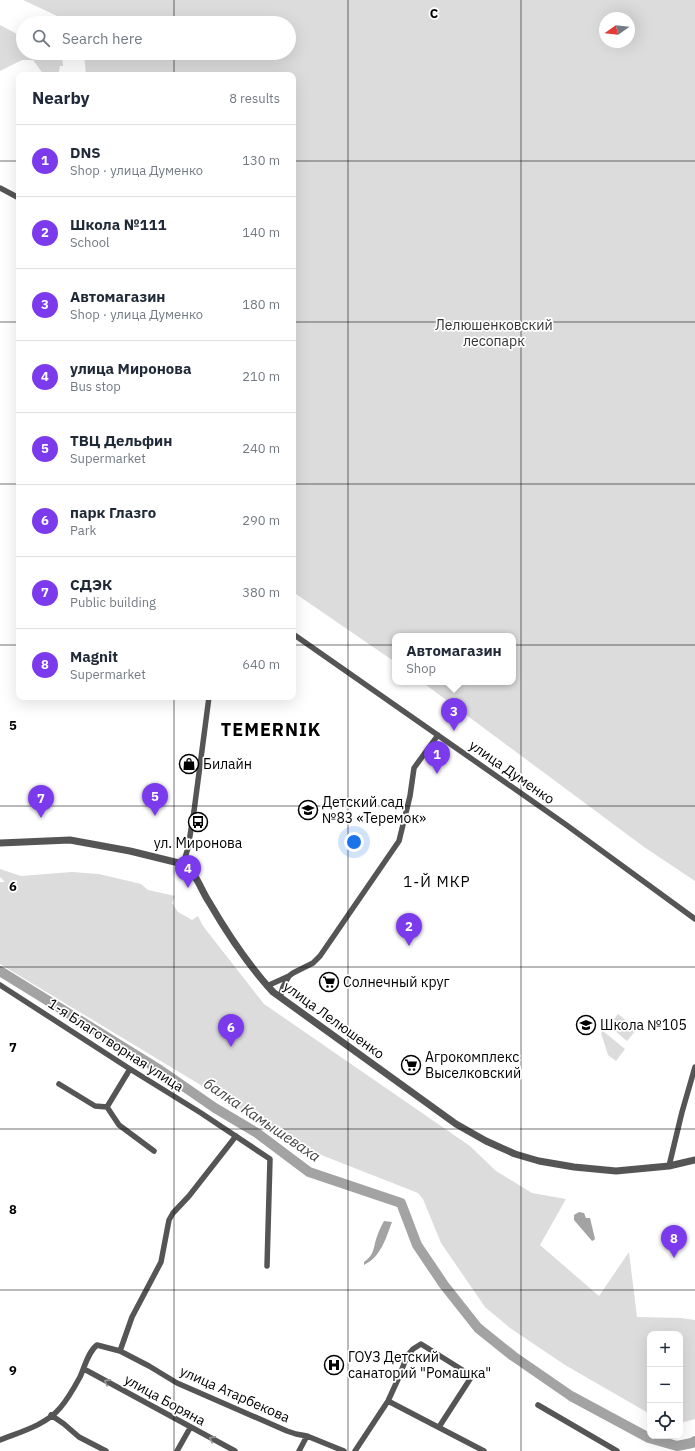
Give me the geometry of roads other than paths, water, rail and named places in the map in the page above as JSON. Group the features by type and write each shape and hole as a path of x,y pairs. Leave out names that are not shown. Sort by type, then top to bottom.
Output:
{"street":[{"path":"0,188 16,196"},
{"name":"улица Думенко","path":"296,636 571,828 695,919"},
{"path":"0,843 70,840 130,851 184,864 194,811 209,700"},
{"path":"267,986 313,963 320,956 399,841 410,796 414,768 438,735"},
{"name":"улица Лелюшенко","path":"184,864 190,868 223,924 254,971 267,986 280,997 456,1124 486,1141 515,1154 540,1161 574,1167 616,1171 668,1166 695,1160"},
{"path":"280,997 289,976"},
{"name":"1-я Благотворная улица","path":"0,985 130,1070 201,1112 270,1159 267,1266"},
{"path":"668,1166 695,1067"},
{"path":"107,1107 130,1070"},
{"path":"59,1084 95,1106 107,1107"},
{"path":"107,1107 119,1124 154,1151"},
{"path":"120,1351 132,1317 162,1262 169,1220 173,1213 189,1196 236,1136"},
{"path":"355,1451 388,1401 407,1356 413,1349 421,1344 472,1376 439,1427"},
{"name":"улица Атарбекова","path":"84,1369 92,1349 97,1345 120,1351 177,1383 288,1431 307,1436 344,1451"},
{"path":"0,1440 39,1424 59,1409 84,1369"},
{"name":"улица Боряна","path":"84,1369 190,1428 235,1451"},
{"path":"388,1401 484,1451"},
{"path":"538,1405 618,1451"},
{"path":"51,1415 79,1437 106,1451"},
{"path":"177,1451 190,1428"},
{"path":"299,1451 307,1436"}],"waterway":[{"name":"балка Камышеваха","path":"0,971 160,1070 215,1108 257,1133 309,1172 401,1203 417,1245 444,1285 478,1328 513,1356 571,1396 649,1438 677,1446 695,1441"}],"place":[{"name":"Автомагазин","path":"454,731"},
{"name":"Билайн","path":"189,764"},
{"name":"DNS","path":"437,774"},
{"name":"Детский сад №83 «Теремок»","path":"308,810"},
{"name":"ТВЦ Дельфин","path":"155,816"},
{"name":"СДЭК","path":"41,818"},
{"name":"ул. Миронова","path":"198,822"},
{"name":"улица Миронова","path":"188,888"},
{"name":"Школа №111","path":"409,946"},
{"name":"Солнечный круг","path":"329,982"},
{"name":"Школа №105","path":"586,1025"},
{"name":"парк Глазго","path":"231,1047"},
{"name":"Агрокомплекс Выселковский","path":"411,1065"},
{"name":"Magnit","path":"674,1258"},
{"name":"ГОУЗ Детский санаторий \"Ромашка\"","path":"334,1365"}],"district":[{"name":"TEMERNIK","path":"271,730"},
{"name":"1-Й МКР","path":"437,882"}],"park label":[{"name":"Лелюшенковский лесопарк","path":"494,334"}]}
